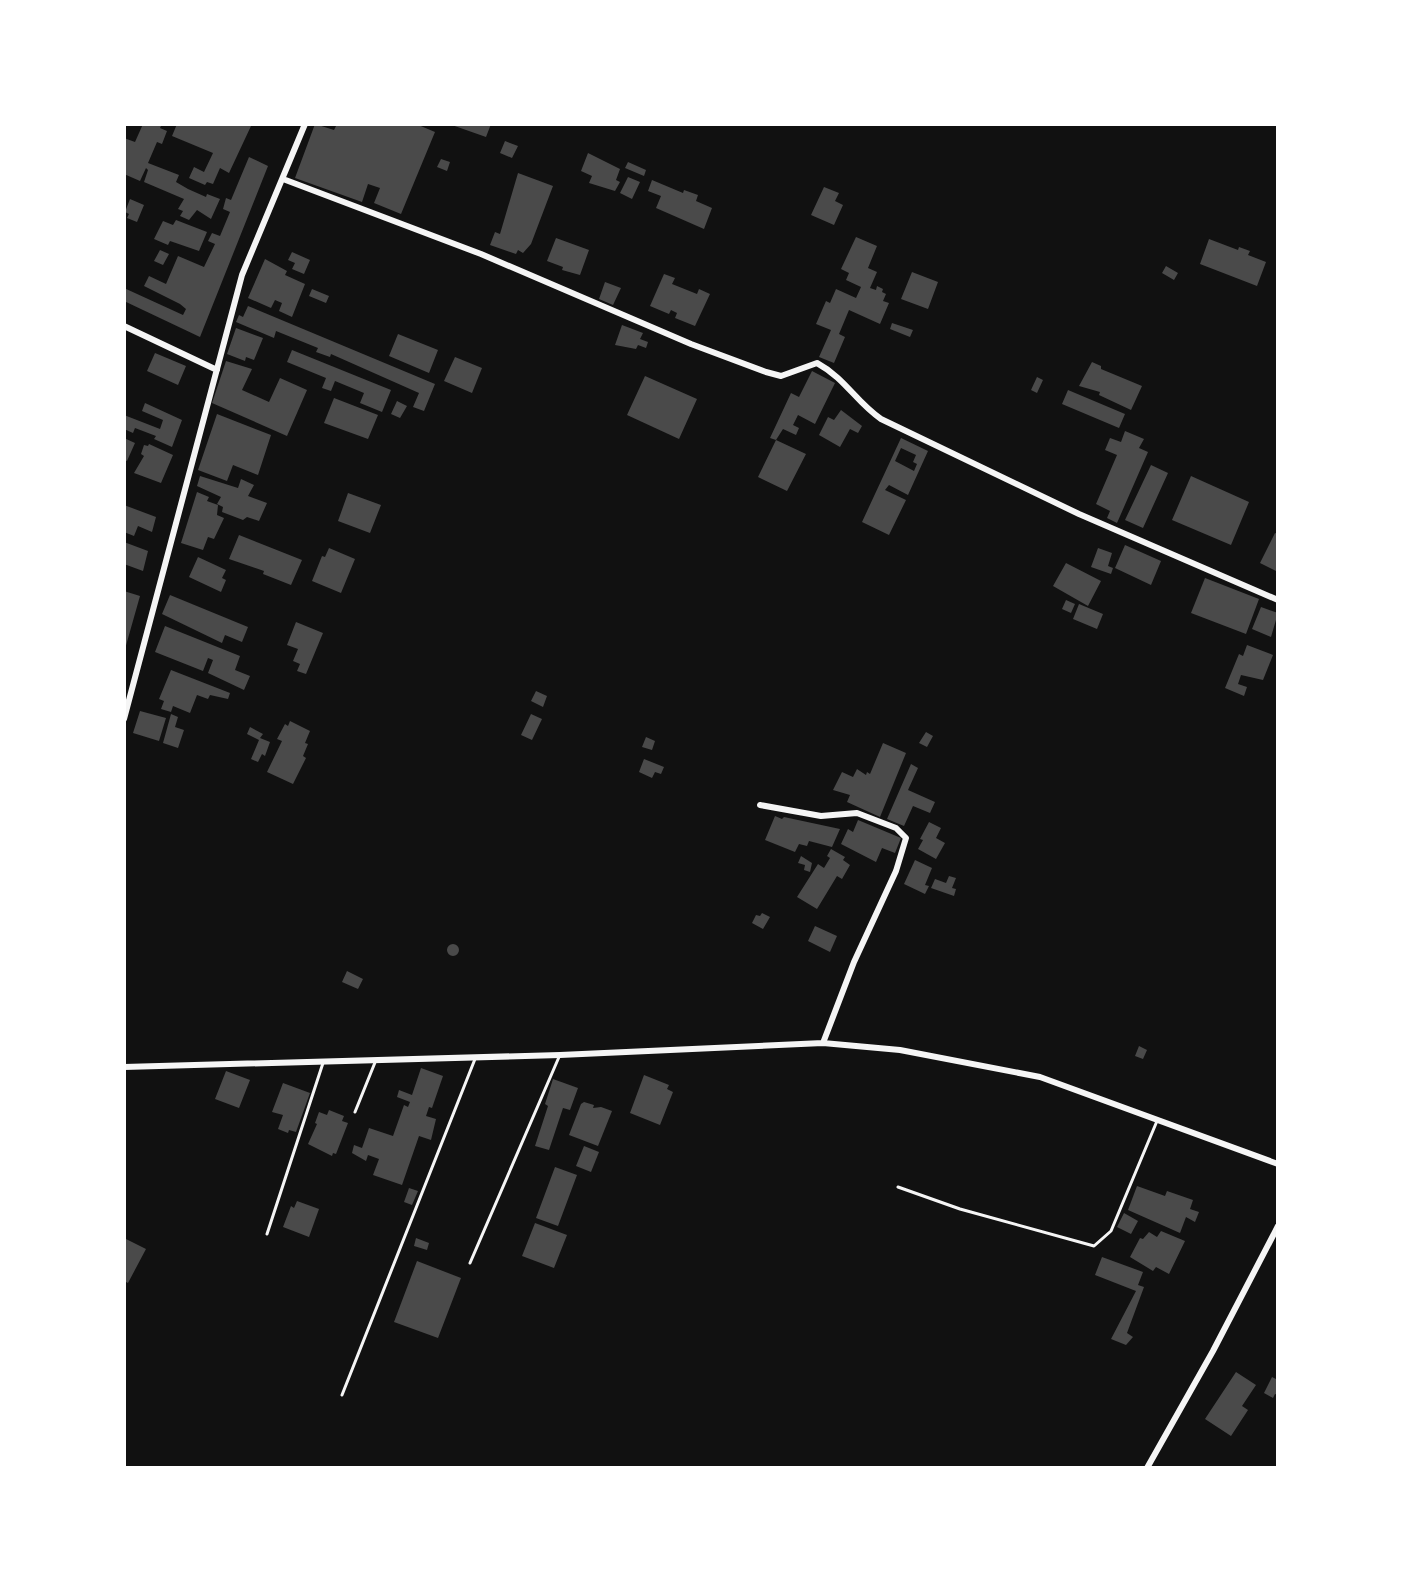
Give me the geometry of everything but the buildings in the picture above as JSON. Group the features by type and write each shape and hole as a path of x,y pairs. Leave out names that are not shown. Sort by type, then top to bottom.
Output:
{"street":[{"path":"124,719 242,275 305,124"},
{"path":"284,179 481,254 691,344 766,372 781,376 807,364 817,363 836,373 868,410 881,419 1079,514 1278,600"},
{"path":"124,326 217,370"},
{"path":"760,805 821,816 857,813 896,828 906,838 896,871 854,962 823,1043"},
{"path":"124,1067 476,1058 823,1043 900,1050 1040,1077 1278,1164"},
{"path":"1147,1467 1213,1351 1278,1226"}],"lane":[{"path":"470,1263 560,1055"},
{"path":"342,1395 476,1058"},
{"path":"355,1112 376,1060"},
{"path":"267,1234 323,1062"},
{"path":"898,1187 960,1209 1094,1246 1111,1231 1158,1119"}]}
